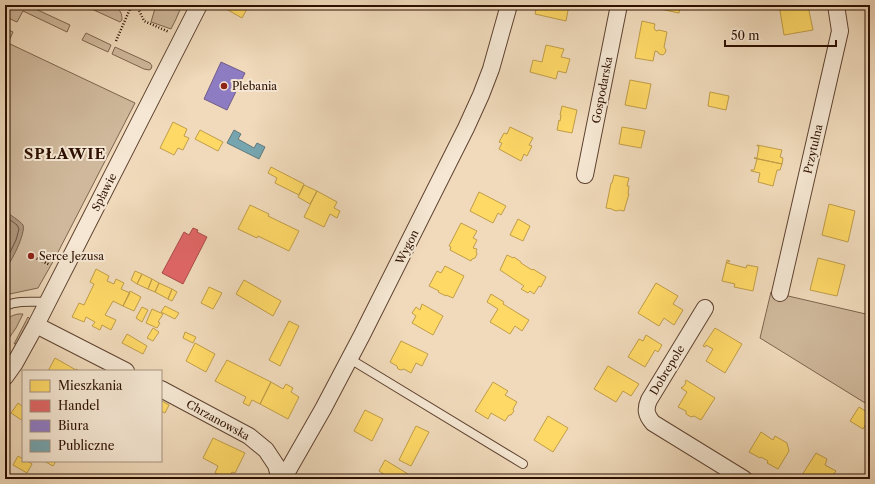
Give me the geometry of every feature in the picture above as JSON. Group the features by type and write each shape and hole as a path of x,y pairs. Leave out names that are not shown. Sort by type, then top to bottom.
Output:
{"street":[{"name":"Spławie","path":"5,377 10,359 36,324 199,5"},
{"name":"Wygon","path":"283,479 350,359 466,128 491,69 509,5"},
{"name":"Gospodarska","path":"585,175 619,5"},
{"name":"Przytulna","path":"780,293 840,31 836,5"},
{"name":"Dobrepole","path":"705,308 649,400 646,406 646,412 653,423 744,479"},
{"path":"36,324 124,370"},
{"name":"Chrzanowska","path":"162,390 250,436 266,450 276,465 280,479"}],"lane":[{"path":"5,306 19,302 47,302"},
{"path":"350,359 523,464"}],"path":[{"path":"119,5 130,8 138,8 143,5"},
{"path":"116,41 130,8"},
{"path":"138,8 144,21 172,34"},
{"path":"34,257 54,267"}],"shaded area":[{"path":"6,5 27,5 70,25 67,32 23,11 17,22 6,15"},
{"path":"83,5 115,5 122,15 122,20 120,22"},
{"path":"156,5 182,5 171,29 151,22"},
{"path":"5,28 13,32 8,43 135,103 38,288 5,295"},
{"path":"86,33 111,45 108,52 82,40"},
{"path":"115,47 150,63 152,66 151,69 144,69 112,54"},
{"path":"771,292 870,315 870,406 760,338"},
{"path":"23,314 7,341 5,338 6,322 11,316"},
{"path":"28,317 31,320 18,343 14,344"}],"water":[{"path":"5,211 22,223 23,229 17,248 11,261 5,269"}],"building: Mieszkania":[{"path":"219,5 249,5 242,18"},
{"path":"537,5 569,5 566,21 535,14"},
{"path":"661,5 680,5 679,13 660,9"},
{"path":"779,5 799,5 799,8 808,6 813,30 784,35"},
{"path":"642,21 655,24 654,28 656,31 659,30 667,32 664,47 666,50 665,53 663,55 655,51 653,61 635,58"},
{"path":"546,45 564,49 561,57 570,59 566,73 558,71 556,79 530,72 533,60 542,62"},
{"path":"630,80 651,84 646,109 625,105"},
{"path":"710,92 729,96 726,110 708,106"},
{"path":"562,106 577,110 572,133 557,130"},
{"path":"173,122 187,129 184,136 189,138 183,150 178,148 174,155 160,148"},
{"path":"510,127 533,138 529,145 532,146 527,156 524,154 521,161 499,149 502,143 499,142 504,133 507,134"},
{"path":"622,127 645,131 641,148 619,144"},
{"path":"200,130 223,142 218,151 195,139"},
{"path":"757,145 782,150 780,157 783,158 782,164 754,158 757,158 759,146"},
{"path":"754,158 782,164 780,170 777,170 773,186 758,182 760,173 751,171 754,170 757,159"},
{"path":"271,167 304,184 299,195 275,183 277,178 268,173"},
{"path":"614,175 629,178 627,186 629,186 629,194 624,211 606,208"},
{"path":"304,185 317,191 310,204 298,197"},
{"path":"317,191 337,202 334,208 340,211 337,218 330,214 324,227 304,217"},
{"path":"479,192 506,206 501,215 498,213 493,223 470,211"},
{"path":"829,204 855,211 848,242 822,235"},
{"path":"250,205 269,214 268,216 299,231 289,251 258,236 257,238 238,229"},
{"path":"518,219 530,226 523,241 510,235"},
{"path":"461,223 477,231 473,238 477,240 473,248 477,249 477,254 471,261 450,250 451,247 449,246"},
{"path":"507,255 513,258 514,257 532,270 533,269 546,277 541,287 539,286 534,294 530,291 528,293 521,289 524,286 500,270"},
{"path":"818,258 845,265 837,296 810,290"},
{"path":"727,260 730,261 727,263 746,268 747,265 758,267 753,291 734,287 735,284 722,281"},
{"path":"445,266 464,276 453,298 438,292 439,291 429,286 437,271 441,273"},
{"path":"96,269 109,276 107,281 114,284 116,279 124,283 121,289 130,293 123,306 113,301 105,315 116,320 111,330 102,325 100,330 92,326 95,322 86,317 84,322 72,317 79,303 84,305 94,284 90,282"},
{"path":"135,271 142,274 137,284 131,280"},
{"path":"142,274 152,279 148,289 137,284"},
{"path":"152,279 159,283 155,292 148,289"},
{"path":"244,280 281,301 273,316 236,294"},
{"path":"159,283 172,289 168,299 155,292"},
{"path":"656,283 678,296 673,304 683,310 674,325 664,318 659,326 638,313"},
{"path":"209,287 222,293 213,309 201,303"},
{"path":"172,289 177,292 172,301 168,299"},
{"path":"130,291 141,297 134,311 123,306"},
{"path":"491,294 504,302 503,304 529,320 522,331 515,326 510,334 490,322 498,309 487,302"},
{"path":"422,304 443,316 433,335 412,323 416,316 412,313 416,307 420,310"},
{"path":"165,306 179,313 175,319 161,312"},
{"path":"142,307 148,310 142,322 136,318"},
{"path":"152,309 163,314 158,322 160,323 157,328 146,323"},
{"path":"289,321 299,326 280,366 269,360"},
{"path":"153,328 159,332 153,341 147,338"},
{"path":"715,328 742,344 725,373 706,361 713,349 706,345 705,347 703,346"},
{"path":"185,332 196,337 193,343 183,338"},
{"path":"127,334 147,346 143,354 122,343"},
{"path":"646,335 662,345 658,352 655,350 645,367 628,357 639,339 643,341"},
{"path":"401,341 428,354 422,366 416,363 411,373 404,369 398,369 397,366 390,362"},
{"path":"195,343 215,354 206,372 186,361"},
{"path":"55,358 76,370 49,370"},
{"path":"227,360 271,382 260,404 252,400 249,406 243,403 246,397 215,381"},
{"path":"608,366 639,384 631,396 623,391 616,402 594,389"},
{"path":"686,380 715,398 701,420 694,416 691,417 686,414 686,411 678,407 687,392 681,388 686,383"},
{"path":"271,382 283,389 286,384 293,388 291,392 299,397 288,419 260,404"},
{"path":"493,382 508,391 505,395 517,402 513,409 514,411 505,421 491,413 488,419 475,411"},
{"path":"162,401 169,405 165,413 162,412"},
{"path":"18,403 22,406 22,420 11,413"},
{"path":"859,407 870,414 870,417 863,429 850,421"},
{"path":"365,410 383,419 372,441 354,431"},
{"path":"548,416 568,428 553,452 534,440"},
{"path":"416,426 429,432 411,466 399,460"},
{"path":"761,432 773,440 775,436 787,443 789,451 778,469 767,463 768,461 749,452"},
{"path":"213,438 245,453 235,473 232,472 228,479 215,473 218,466 203,458"},
{"path":"816,453 827,459 825,465 836,471 831,478 832,479 809,479 802,475"},
{"path":"18,456 22,458 22,462 29,462 32,464 27,473 13,465"},
{"path":"385,460 415,479 391,479 379,471"},
{"path":"46,462 55,462 53,466"},
{"path":"430,474 438,479 426,479"}],"building: Handel":[{"path":"193,228 198,230 197,232 207,237 183,284 162,273 184,232 189,235"},
{"path":"5,443 10,446 5,453"}],"building: Biura":[{"name":"Plebania","path":"221,62 245,73 227,110 204,99"}],"building: Publiczne":[{"path":"234,130 241,134 238,139 254,148 257,143 265,147 259,159 227,143"}],"place":[{"name":"Plebania","path":"224,86"},
{"name":"Serce Jezusa","path":"31,256"}],"district":[{"name":"SPŁAWIE","path":"65,153"}]}
